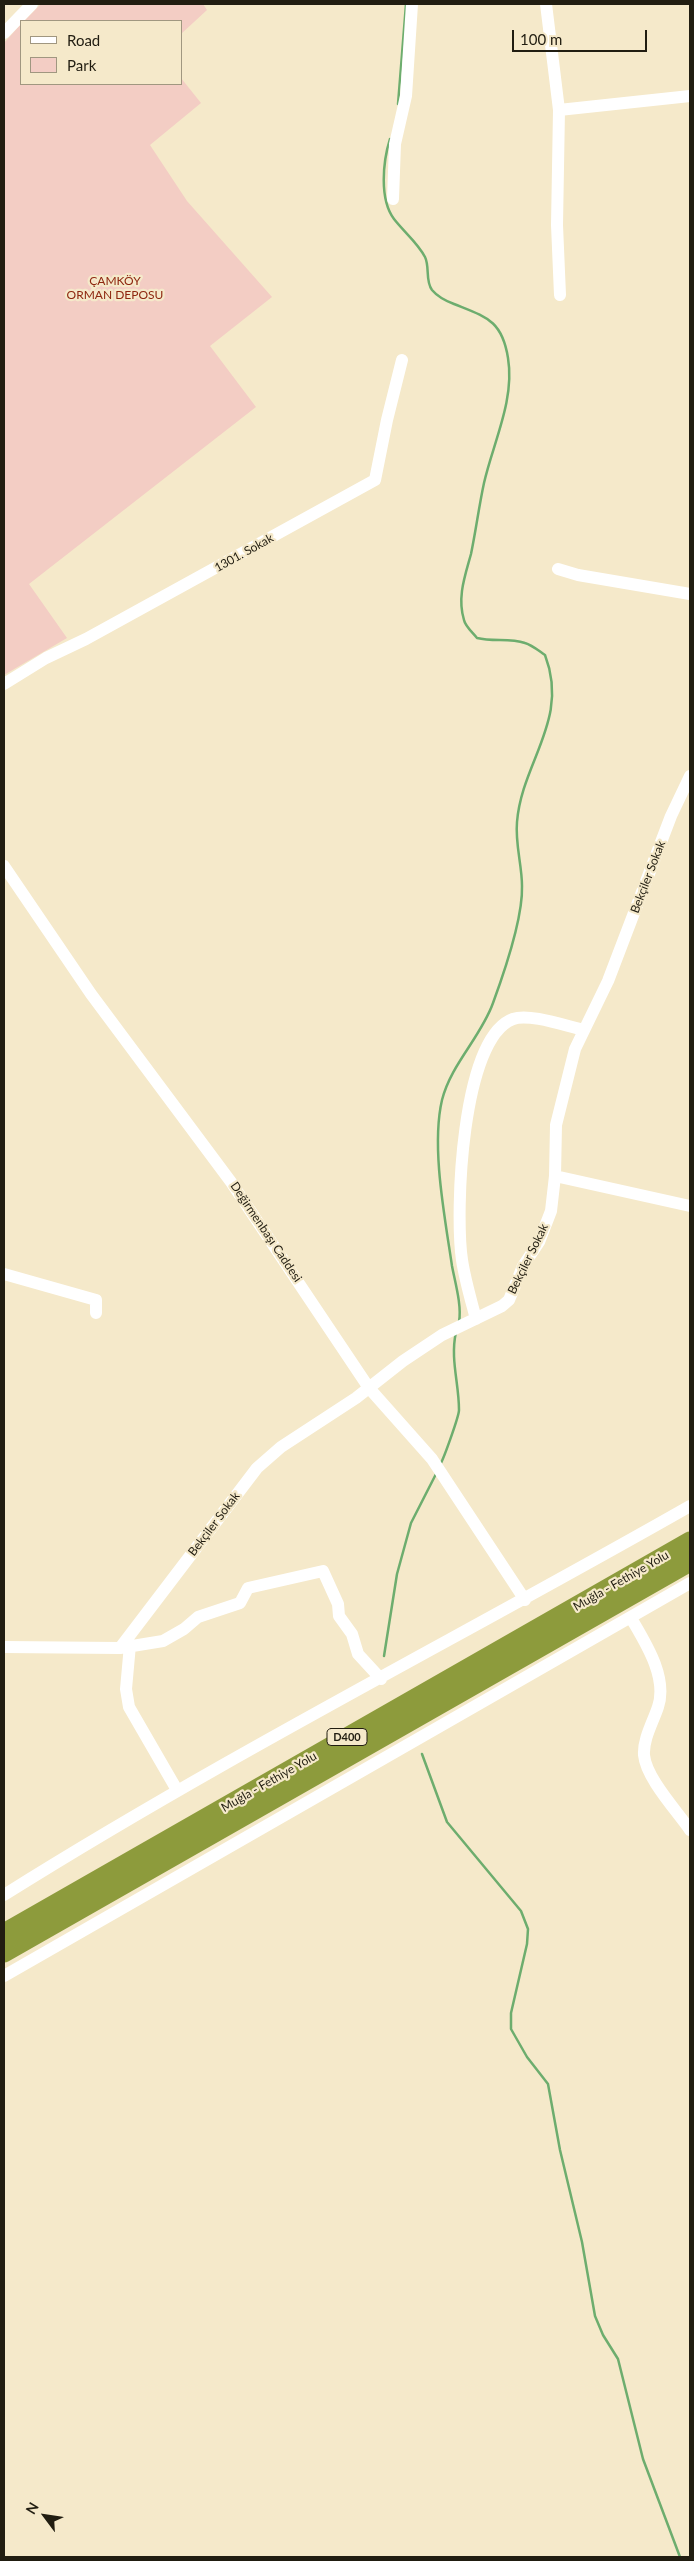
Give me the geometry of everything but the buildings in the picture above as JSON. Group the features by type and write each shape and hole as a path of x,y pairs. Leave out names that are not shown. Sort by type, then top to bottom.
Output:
{"highway":[{"name":"Muğla - Fethiye Yolu","path":"4,1933 690,1541"},
{"name":"Muğla - Fethiye Yolu","path":"4,1953 462,1703 690,1562"}],"street":[{"path":"4,33 32,4"},
{"path":"394,199 395,144 406,96 412,4"},
{"path":"546,4 560,110 557,225 560,295"},
{"path":"560,110 690,96"},
{"name":"1301. Sokak","path":"4,684 46,658 86,639 375,480 402,360"},
{"path":"558,569 578,575 690,594"},
{"name":"Bekçiler Sokak","path":"125,1646 257,1468 281,1447 356,1398 403,1361 442,1335 502,1306 509,1300 523,1266 539,1242 551,1212 555,1176 556,1125 572,1058 608,981 671,816 690,776"},
{"name":"Değirmenbaşı Caddesi","path":"4,866 86,986 228,1177 368,1388 432,1460 525,1600"},
{"path":"470,1322 462,1259 461,1178 468,1109 477,1069 499,1030 512,1019 523,1017 584,1030"},
{"path":"555,1176 690,1206"},
{"path":"4,1274 96,1300 96,1312"},
{"path":"4,1895 177,1790 525,1600 690,1506"},
{"path":"4,1647 125,1646 163,1641 184,1630 198,1618 240,1603 248,1588 323,1570 338,1604 340,1616 352,1634 358,1654 381,1679"},
{"path":"4,1976 462,1703 631,1618 690,1583"},
{"path":"631,1618 657,1670 660,1692 659,1704 646,1739 644,1755 650,1773 690,1830"},
{"path":"125,1646 126,1689 129,1707 177,1790"}],"green space":[{"path":"41,4 203,4 207,10 182,33 182,20 25,20"},
{"name":"ÇAMKÖY ORMAN DEPOSU","path":"20,25 20,85 182,85 182,79 201,103 150,145 187,201 272,297 210,346 256,407 29,584 67,638 4,675 4,43"}],"waterway":[{"path":"398,104 406,4"},
{"path":"390,139 384,169 384,191 389,211 425,257 432,290 451,303 484,317 491,322 502,335 508,358 509,374 506,405 484,483 471,554 464,578 461,603 465,622 477,638 519,642 535,648 545,655 551,678 552,700 548,720 527,779 517,822 522,886 516,929 493,1003 488,1015 452,1074 442,1100 439,1119 438,1161 440,1183 459,1301 459,1322"},
{"path":"440,1465 459,1410 454,1361 456,1332"},
{"path":"384,1656 397,1574 411,1523 437,1472"},
{"path":"422,1754 447,1822 521,1911 528,1929 527,1944 511,2013 511,2029 527,2057 548,2084 560,2150 582,2242 595,2316 603,2335 618,2359 643,2459 680,2557"}]}
